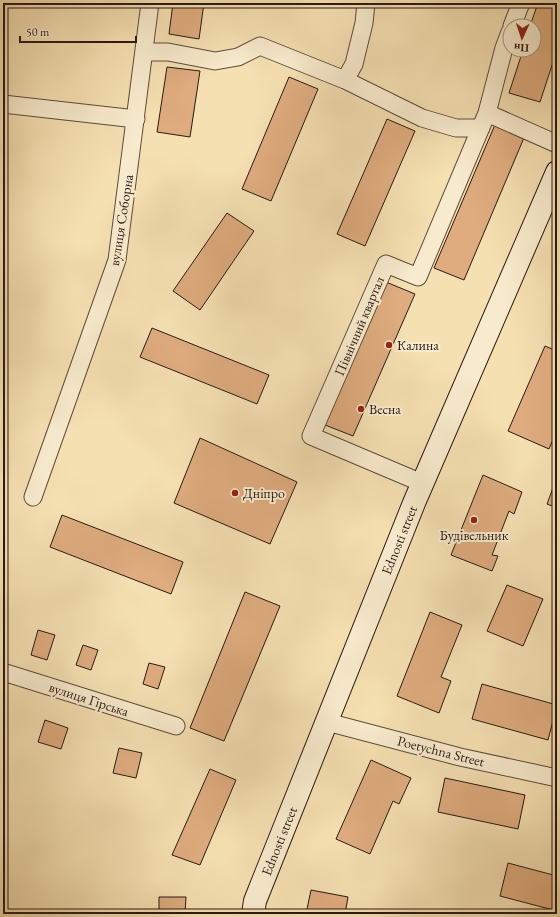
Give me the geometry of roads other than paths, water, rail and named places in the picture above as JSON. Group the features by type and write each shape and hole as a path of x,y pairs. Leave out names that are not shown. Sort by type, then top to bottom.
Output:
{"street":[{"name":"вулиця Соборна","path":"33,497 117,260 150,3"},
{"path":"345,80 354,64 364,23 366,3"},
{"path":"515,18 521,3"},
{"path":"144,52 168,52 215,61 238,57 260,46 345,80 422,118 456,128 484,120 557,144"},
{"name":"Північний квартал","path":"422,483 312,436 386,264 418,278 484,120 502,55"},
{"path":"3,104 136,119"},
{"name":"Ednosti street","path":"253,914 255,901 422,483 557,172"},
{"name":"вулиця Гірська","path":"3,672 176,726"},
{"name":"Poetychna Street","path":"327,722 460,757 557,778"}],"place":[{"name":"Калина","path":"389,345"},
{"name":"Весна","path":"361,409"},
{"name":"Дніпро","path":"235,493"},
{"name":"Будівельник","path":"474,520"}]}
